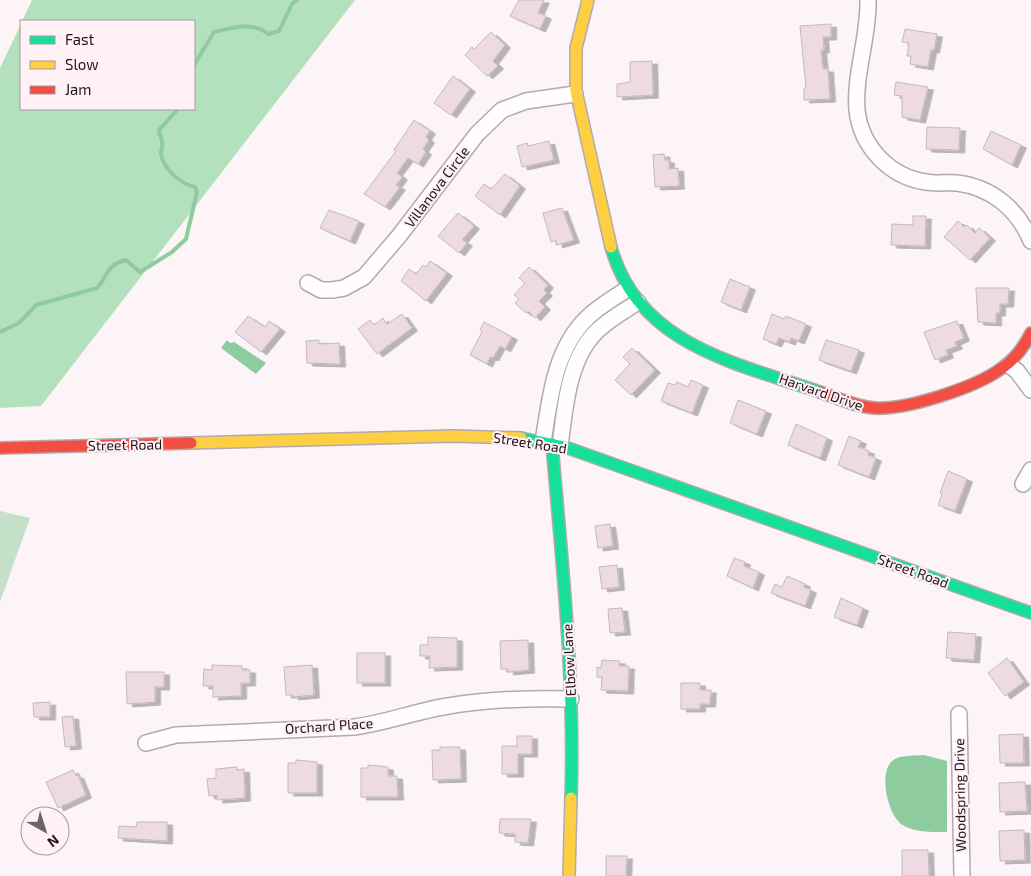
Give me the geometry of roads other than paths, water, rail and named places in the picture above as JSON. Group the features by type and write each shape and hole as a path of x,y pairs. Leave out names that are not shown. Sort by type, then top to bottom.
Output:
{"street":[{"name":"Harvard Drive","path":"588,0 579,27 574,54 575,94 614,256 627,289 665,330 697,349 863,407 883,409 911,405 990,376 1009,365 1020,352 1031,332"},
{"path":"868,0 857,102 862,128 869,145 879,159 894,171 910,178 927,183 957,183 975,187 997,197 1019,218 1031,241"},
{"name":"Villanova Circle","path":"308,283 321,290 332,290 349,286 364,277 399,236 477,134 502,110 526,100 575,94"},
{"path":"552,444 548,410 564,350 586,318 627,289"},
{"path":"552,444 567,401 577,361 584,345 602,326 638,302"},
{"path":"1009,365 1017,371 1031,390"},
{"name":"Street Road","path":"0,448 479,436 552,444 740,508 1031,613"},
{"name":"Elbow Lane","path":"552,444 573,742 569,876"},
{"path":"1023,484 1031,470"},
{"name":"Orchard Place","path":"146,743 176,735 362,726 448,706 488,700 571,699"},
{"name":"Woodspring Drive","path":"959,714 962,876"}],"waterway":[{"path":"195,63 214,32 242,27 256,28 268,34 279,31 292,4 297,0"},
{"path":"0,332 19,323 36,305 97,288 111,268 119,262 126,260 140,272 172,252 186,239 197,192 195,187 184,183 169,171 161,154 162,139 159,133 159,130 177,110"}]}
